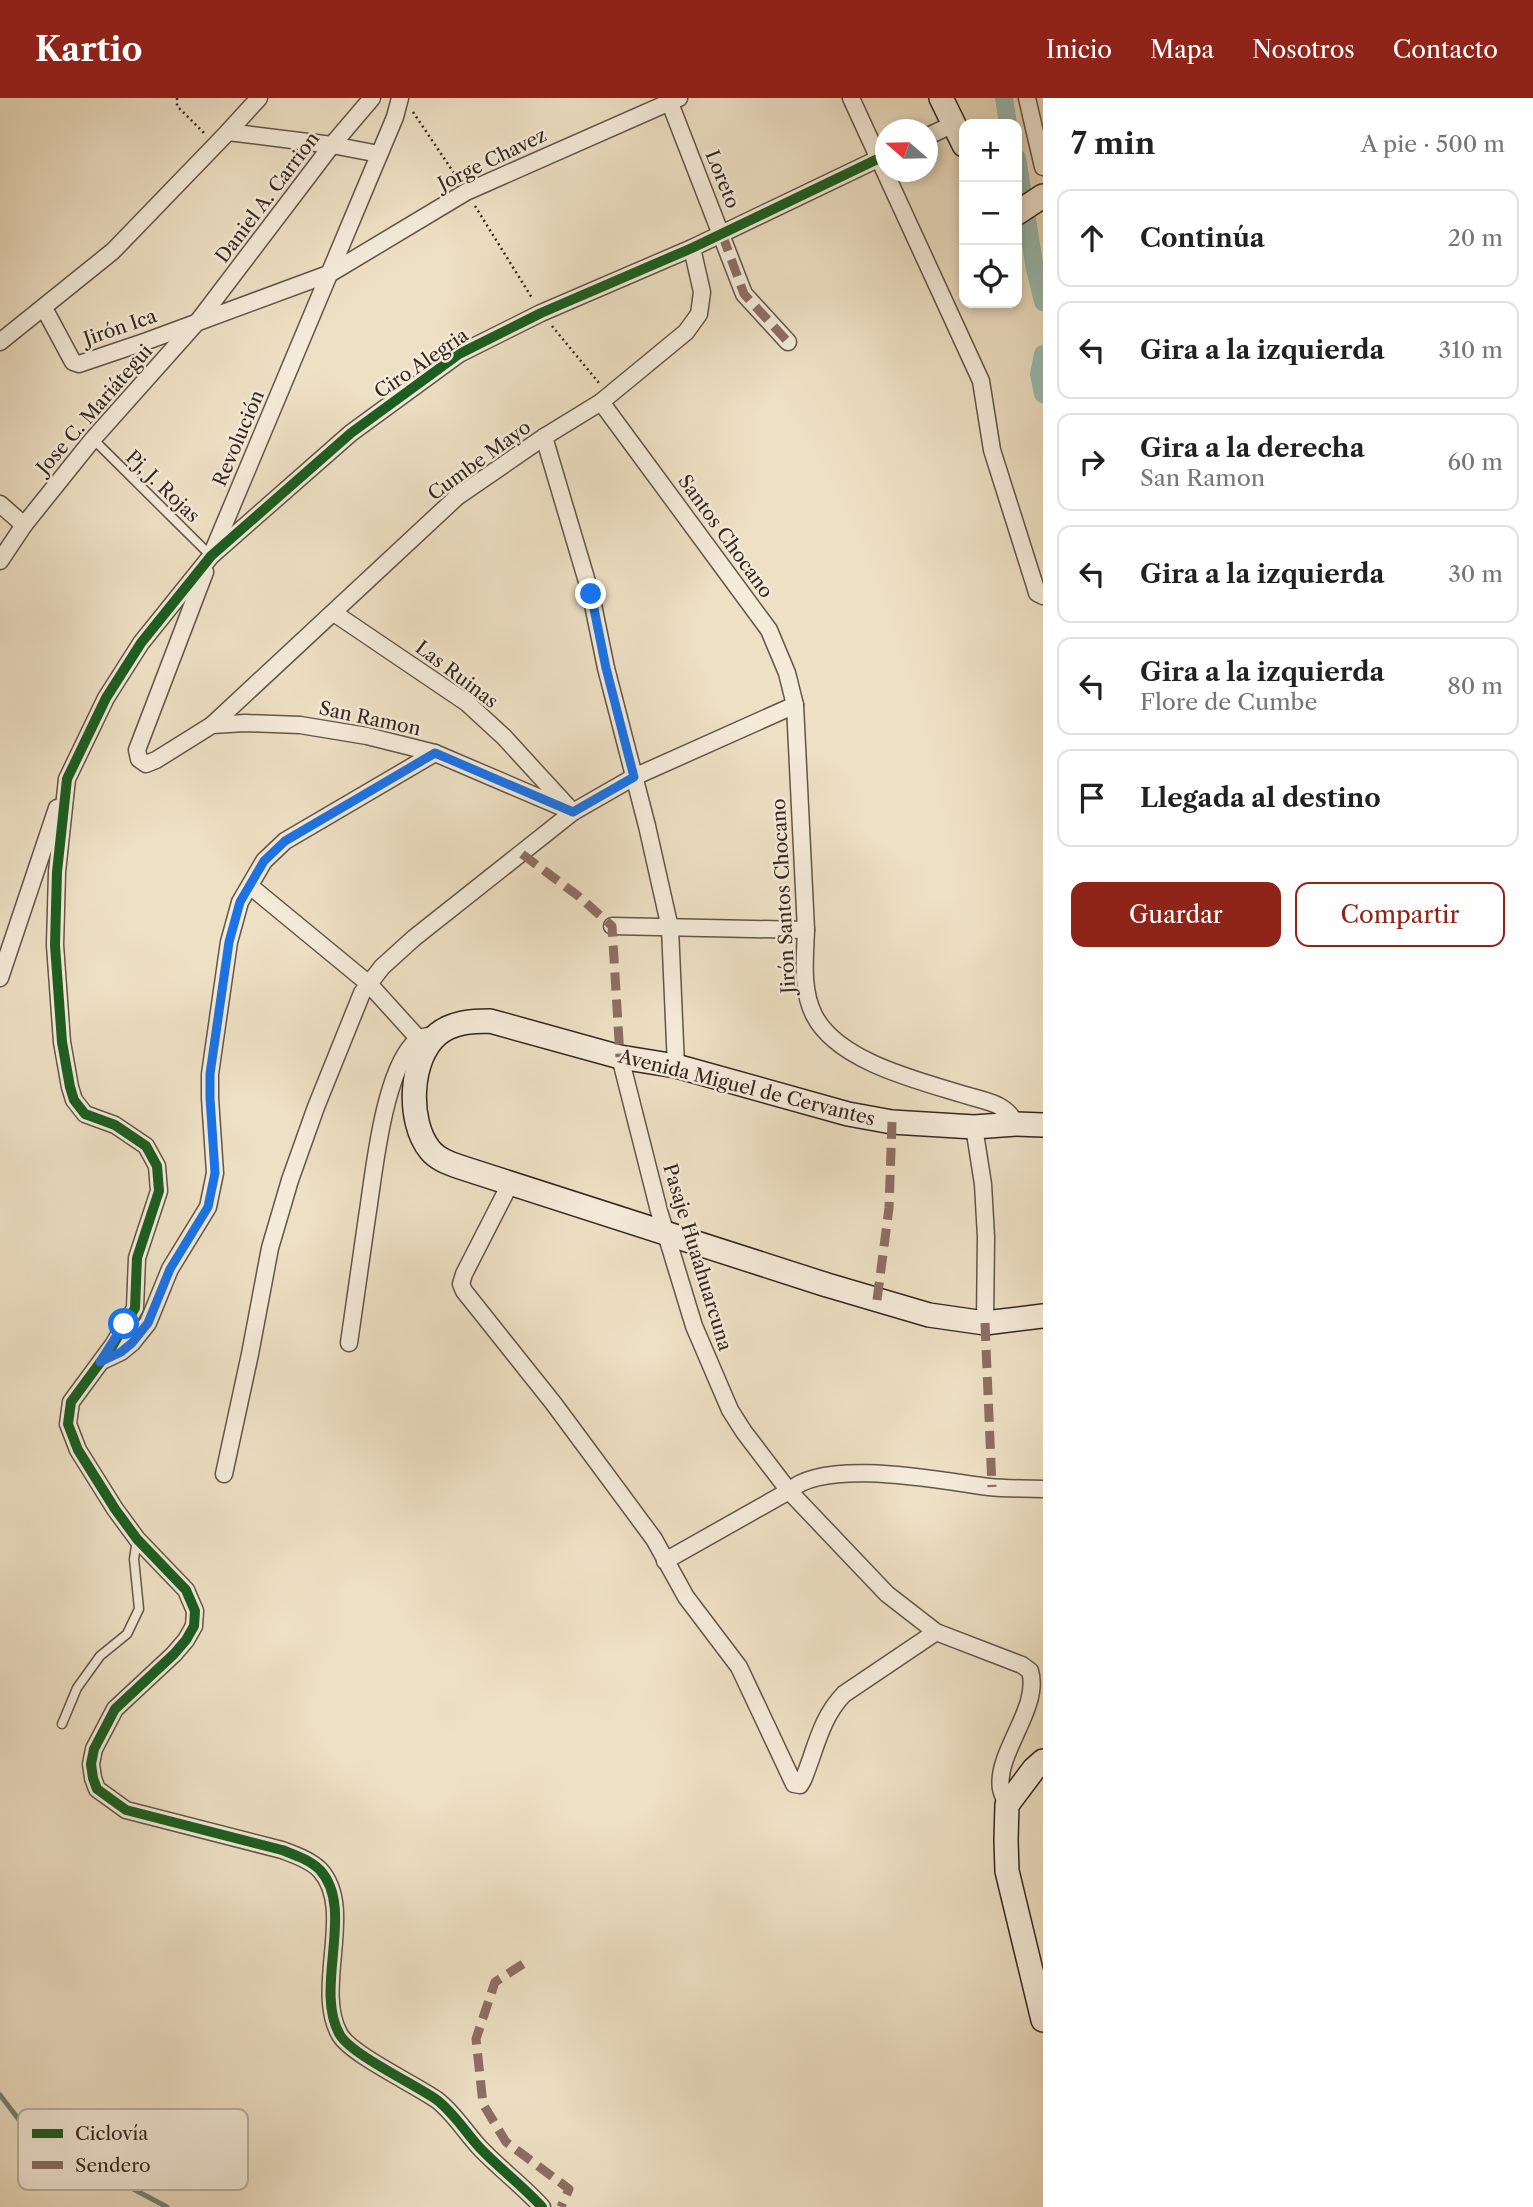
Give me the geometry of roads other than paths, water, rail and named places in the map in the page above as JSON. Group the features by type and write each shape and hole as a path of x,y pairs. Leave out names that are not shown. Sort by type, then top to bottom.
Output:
{"street":[{"path":"0,342 113,251 258,98"},
{"path":"851,98 875,145"},
{"path":"941,98 959,134"},
{"path":"1027,98 1043,167"},
{"name":"Daniel A. Carrion","path":"199,320 332,145 371,99"},
{"name":"Jorge Chavez","path":"199,320 331,273 466,192 672,99"},
{"name":"Loreto","path":"672,99 744,294 788,342"},
{"name":"Revolución","path":"156,760 146,764 139,760 137,750 211,556 379,154 395,117 405,103"},
{"path":"938,131 954,124"},
{"path":"228,132 332,145 379,154"},
{"name":"Ciro Alegria","path":"211,556 351,433 459,354 541,313 692,248 875,160"},
{"path":"892,182 981,381 992,450 1037,593 1043,596"},
{"name":"Cumbe Mayo","path":"212,725 457,497 605,399 686,332 699,314 702,292 692,248"},
{"name":"Jirón Ica","path":"44,308 73,362 79,364 199,320"},
{"name":"Jose C. Mariátegui","path":"0,561 24,525 93,439 199,320"},
{"name":"Santos Chocano","path":"605,399 769,629 788,673 795,705"},
{"path":"544,437 591,594 606,668 648,826 670,928 676,1066"},
{"path":"0,505 24,525"},
{"path":"0,978 67,779 106,698 141,643 211,556"},
{"name":"Las Ruinas","path":"334,613 467,703 504,737 573,812"},
{"path":"224,1474 270,1248 290,1180 362,993 382,967 414,938 573,812 634,777 795,705"},
{"name":"Jirón Santos Chocano","path":"795,705 806,930 804,967 807,994 814,1015 828,1034 848,1050 892,1071 996,1104 1012,1115 1016,1124"},
{"name":"San Ramon","path":"156,760 212,725 300,725 368,736 435,753 573,812"},
{"path":"100,1362 121,1352 148,1323 170,1269 208,1207 215,1173 210,1098 217,1018 233,922 240,902 264,861 285,841 435,753"},
{"path":"67,779 57,872 55,946 62,1042 70,1087 74,1100 85,1114 115,1125 146,1146 157,1166 159,1191 137,1258 135,1308 113,1345 71,1402 68,1424 78,1450 93,1475 137,1539 186,1590 195,1611 194,1626 174,1654 115,1709 94,1749 91,1764 97,1789 126,1810 282,1850 303,1858 320,1870 332,1893 334,1926 330,1994 332,2017 342,2038 440,2102 481,2149 522,2185 542,2207"},
{"path":"250,886 369,984 427,1037"},
{"path":"612,926 806,930"},
{"name":"Avenida Miguel de Cervantes","path":"427,1037 469,1021 490,1021 620,1057 676,1066 848,1114 892,1122 974,1128 1016,1124 1043,1125"},
{"path":"427,1037 426,1051 414,1090 415,1115 430,1151 445,1161 827,1286 929,1315 985,1323 1043,1317"},
{"path":"349,1343 379,1135 391,1088 403,1058 427,1037"},
{"name":"Pasaje Huaahuarcuna","path":"620,1057 659,1211 694,1326 730,1410 789,1491 887,1594 936,1632 1022,1665 1030,1671 1032,1690 1002,1773 1001,1788 1007,1805"},
{"path":"974,1128 983,1184 986,1237 985,1323"},
{"path":"510,1184 461,1284 464,1291 630,1504 654,1539 685,1597 739,1667 792,1781 797,1786 803,1780 822,1724 833,1705 867,1676 936,1632"},
{"path":"665,1561 796,1485 813,1478 840,1474 899,1475 992,1487 1043,1489"},
{"path":"1043,1761 1007,1805 1007,1871 1043,2020"}],"lane":[{"name":"Pj, J. Rojas","path":"93,439 211,556"},
{"path":"62,1724 77,1688 100,1656 127,1633 139,1609 134,1559 137,1539"}],"waterway":[{"path":"1004,98 1007,119"},
{"path":"1021,182 1043,302"},
{"path":"1043,354 1039,374 1043,394"},
{"path":"0,2095 18,2118"},
{"path":"135,2190 167,2207"}]}
